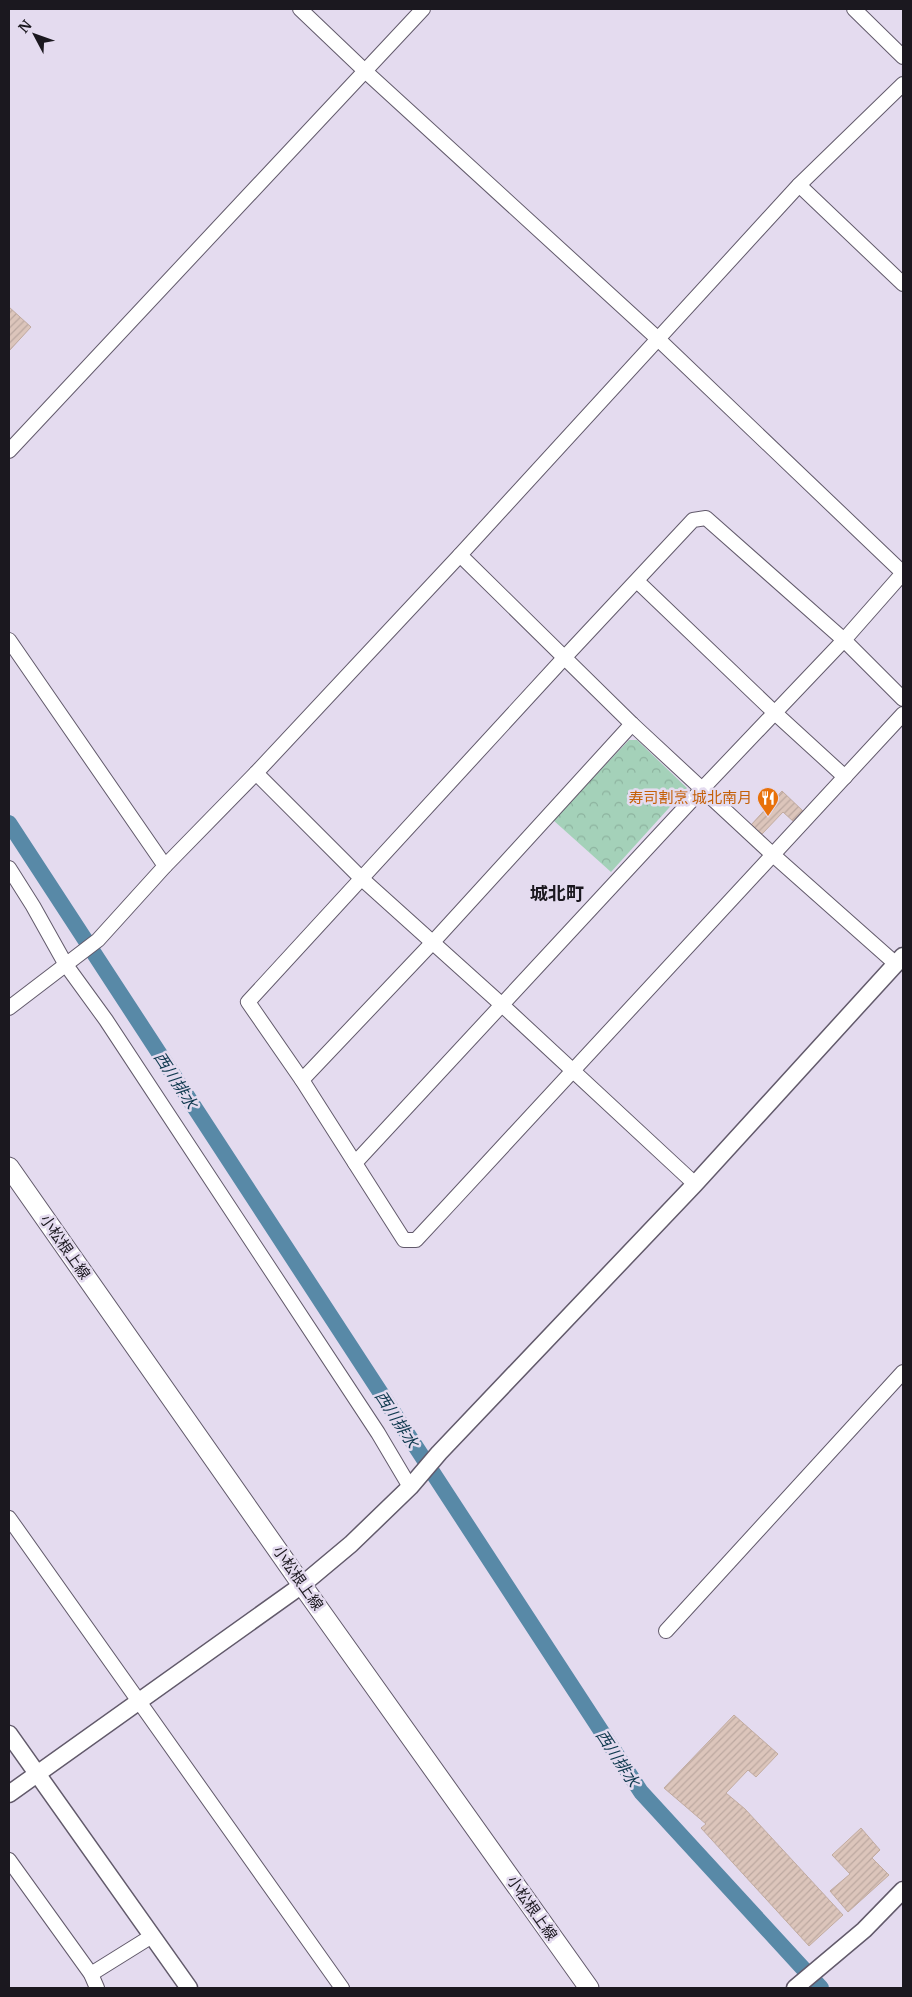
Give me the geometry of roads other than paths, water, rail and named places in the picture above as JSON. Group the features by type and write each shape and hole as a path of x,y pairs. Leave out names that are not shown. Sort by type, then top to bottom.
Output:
{"main road":[{"name":"小松根上線","path":"9,1167 302,1586 589,1988"}],"street":[{"path":"300,9 364,72 657,338 903,573 844,640 702,788 354,1163"},
{"path":"9,451 423,9"},
{"path":"854,9 903,57"},
{"path":"9,1008 98,940 165,866 460,555 798,185 903,84"},
{"path":"798,185 903,284"},
{"path":"903,699 844,640 706,518 693,520 361,878 248,1002 302,1080 404,1240 416,1240 574,1072 772,854 903,714"},
{"path":"9,1794 302,1586 351,1544 415,1482 440,1453 694,1184 900,960 772,854 632,724 460,555"},
{"path":"637,581 775,713 845,776"},
{"path":"9,640 165,866"},
{"path":"302,1080 433,942 632,724"},
{"path":"256,772 361,878 502,1004 694,1184"},
{"path":"9,868 71,961 106,1020 373,1424 415,1482"},
{"path":"666,1631 903,1372"},
{"path":"9,1518 342,1988"},
{"path":"9,1734 189,1988"},
{"path":"9,1860 91,1974 97,1988"},
{"path":"795,1988 864,1930 903,1890"},
{"path":"91,1974 152,1936"}],"waterway":[{"name":"西川排水","path":"9,823 641,1792 821,1988"}],"place":[{"name":"寿司割烹 城北南月","path":"768,817"}],"district":[{"name":"城北町","path":"557,894"}]}
